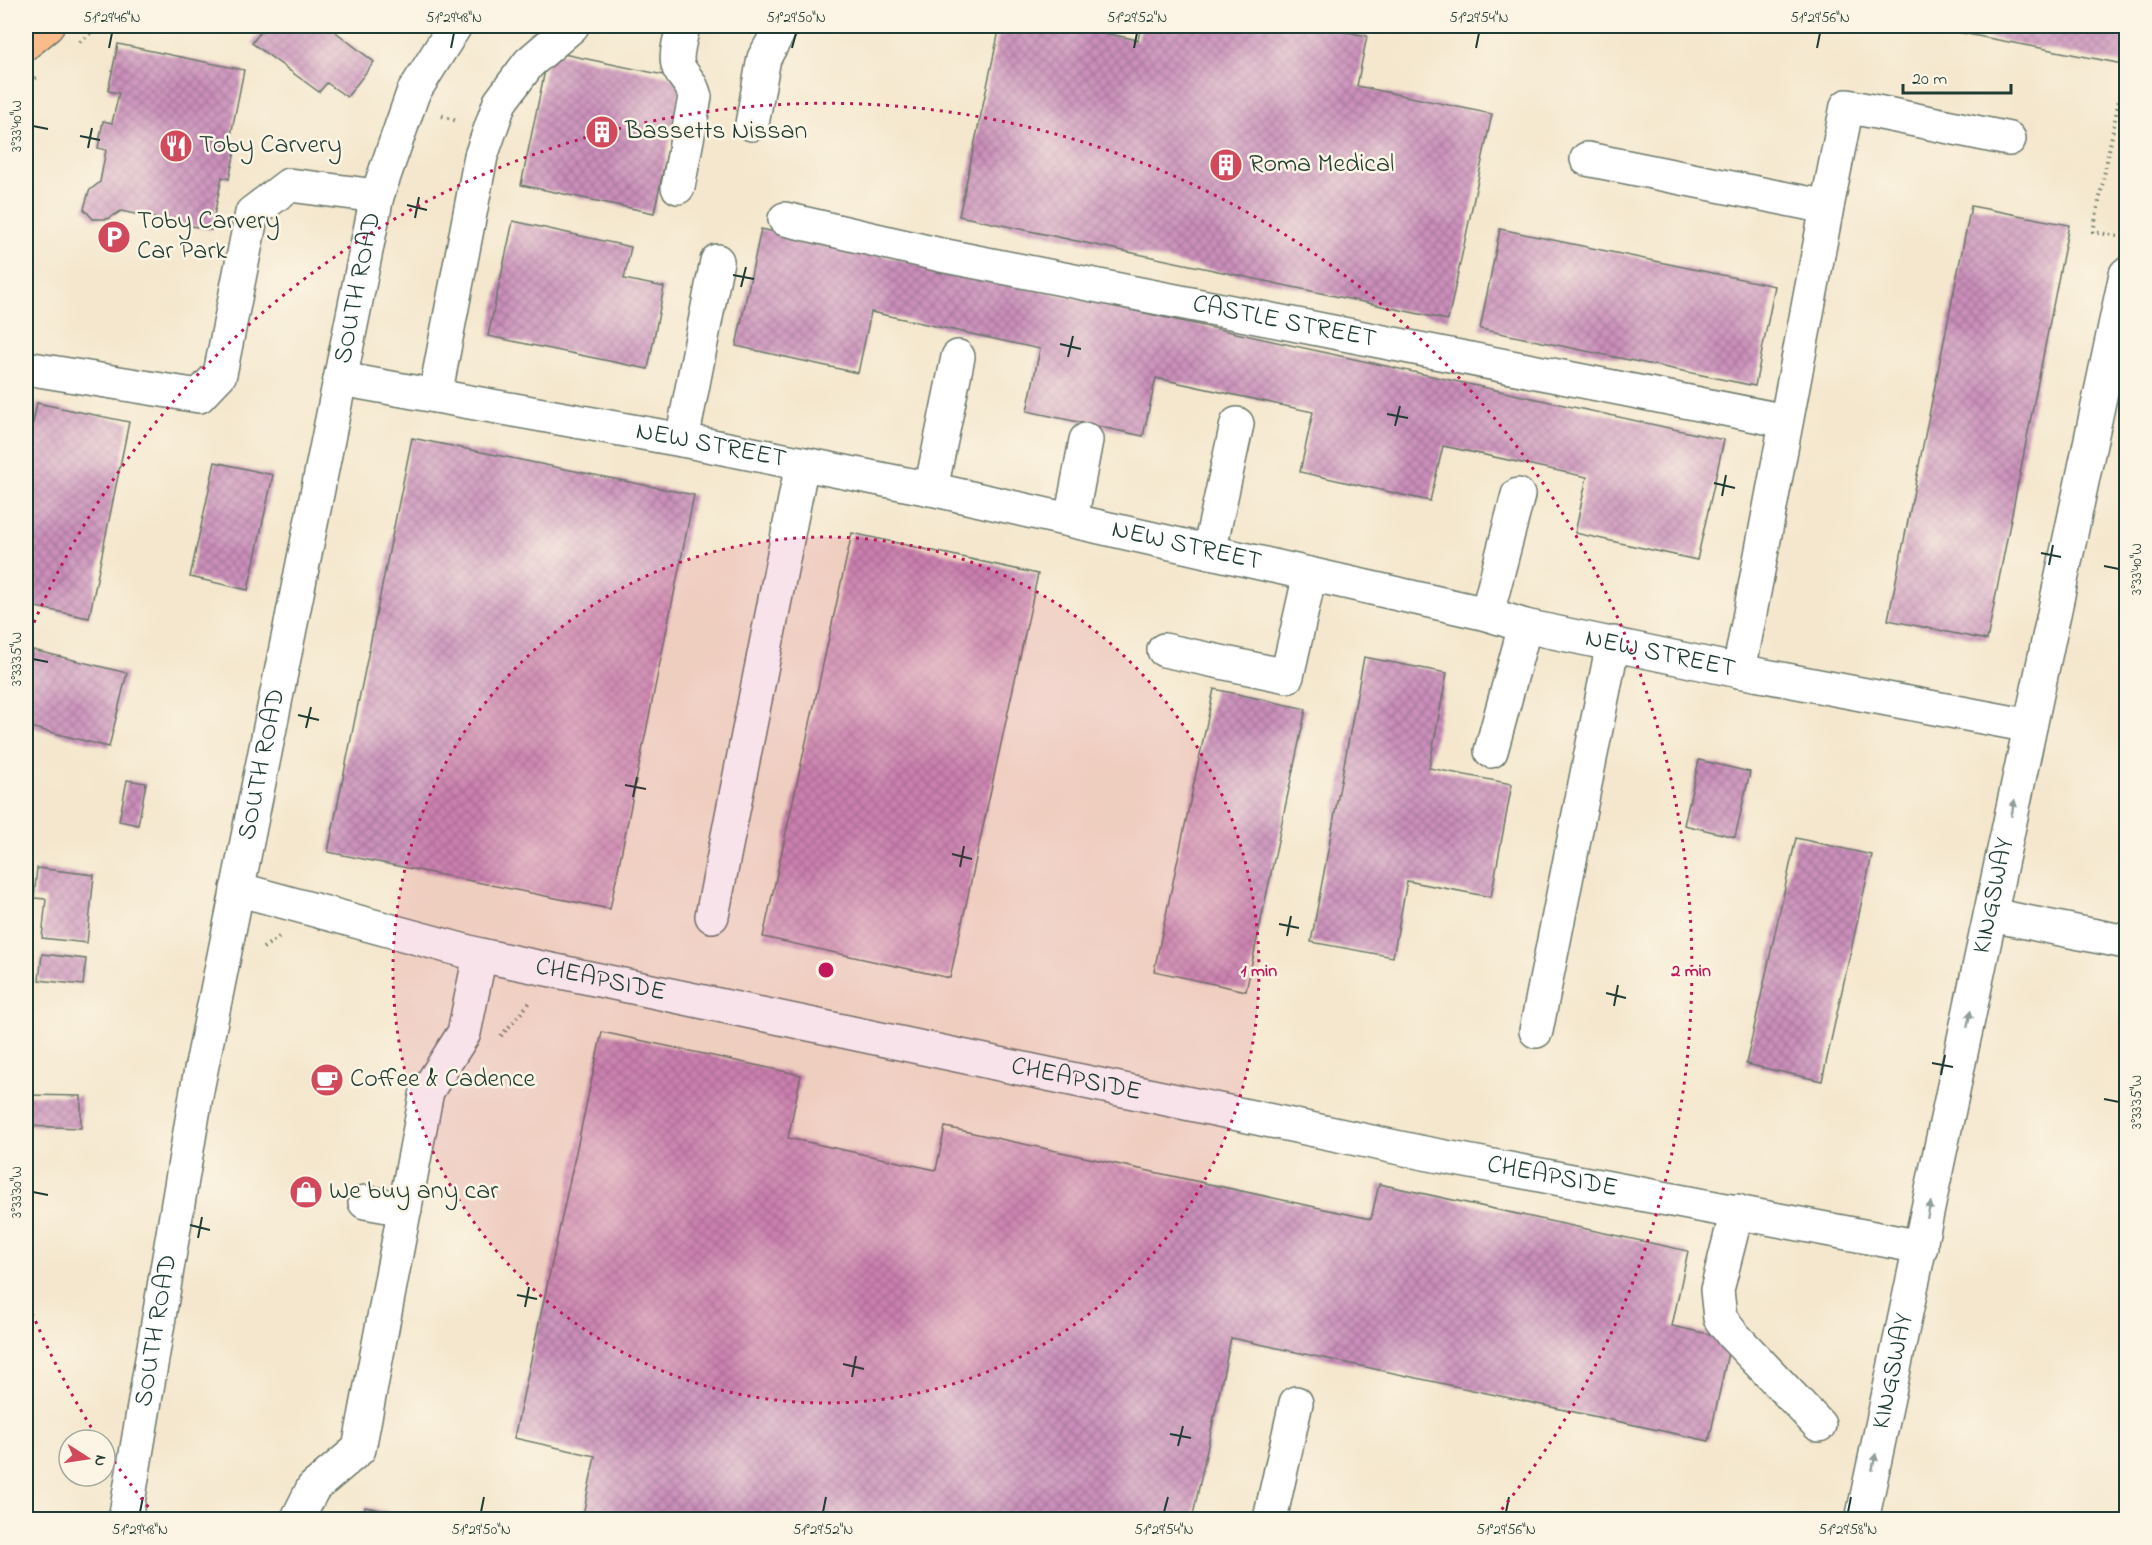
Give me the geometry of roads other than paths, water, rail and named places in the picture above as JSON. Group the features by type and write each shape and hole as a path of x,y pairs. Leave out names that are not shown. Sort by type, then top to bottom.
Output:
{"main road":[{"path":"26,43 47,26"}],"street":[{"name":"SOUTH ROAD","path":"125,1520 197,1090 377,196 412,93 455,26"},
{"path":"435,396 481,156 500,102 530,63 572,26"},
{"path":"678,187 695,97 691,82 679,68 677,60 683,26"},
{"path":"752,124 764,58 782,26"},
{"path":"1739,671 1847,106 2009,139"},
{"path":"1587,159 1827,207"},
{"path":"26,369 198,396 220,374 252,213 289,185 377,196"},
{"name":"CASTLE STREET","path":"785,219 953,258 1786,421"},
{"path":"682,440 717,261"},
{"name":"KINGSWAY","path":"1862,1520 2127,274"},
{"path":"931,489 958,357"},
{"name":"NEW STREET","path":"341,379 682,440 931,489 1487,614 1525,626 1739,671 2030,726"},
{"path":"1209,552 1237,424"},
{"path":"1071,520 1086,441"},
{"path":"712,916 802,464"},
{"path":"1487,614 1518,495"},
{"path":"1164,650 1287,676 1310,574"},
{"path":"1491,751 1525,626"},
{"path":"1536,1031 1613,643"},
{"name":"CHEAPSIDE","path":"237,889 480,955 1424,1153 1921,1247"},
{"path":"1991,915 2127,942"},
{"path":"297,1520 314,1488 359,1449 427,1091 464,1033 480,955"},
{"path":"365,1202 405,1209"},
{"path":"1737,1211 1718,1290 1720,1318 1732,1334 1819,1425"},
{"path":"1274,1520 1270,1519 1296,1403"}],"place":[{"name":"Bassetts Nissan","path":"602,132"},
{"name":"Toby Carvery","path":"176,146"},
{"name":"Roma Medical","path":"1226,165"},
{"name":"Toby Carvery Car Park","path":"114,237"},
{"name":"Coffee & Cadence","path":"327,1080"},
{"name":"We buy any car","path":"306,1192"}]}
